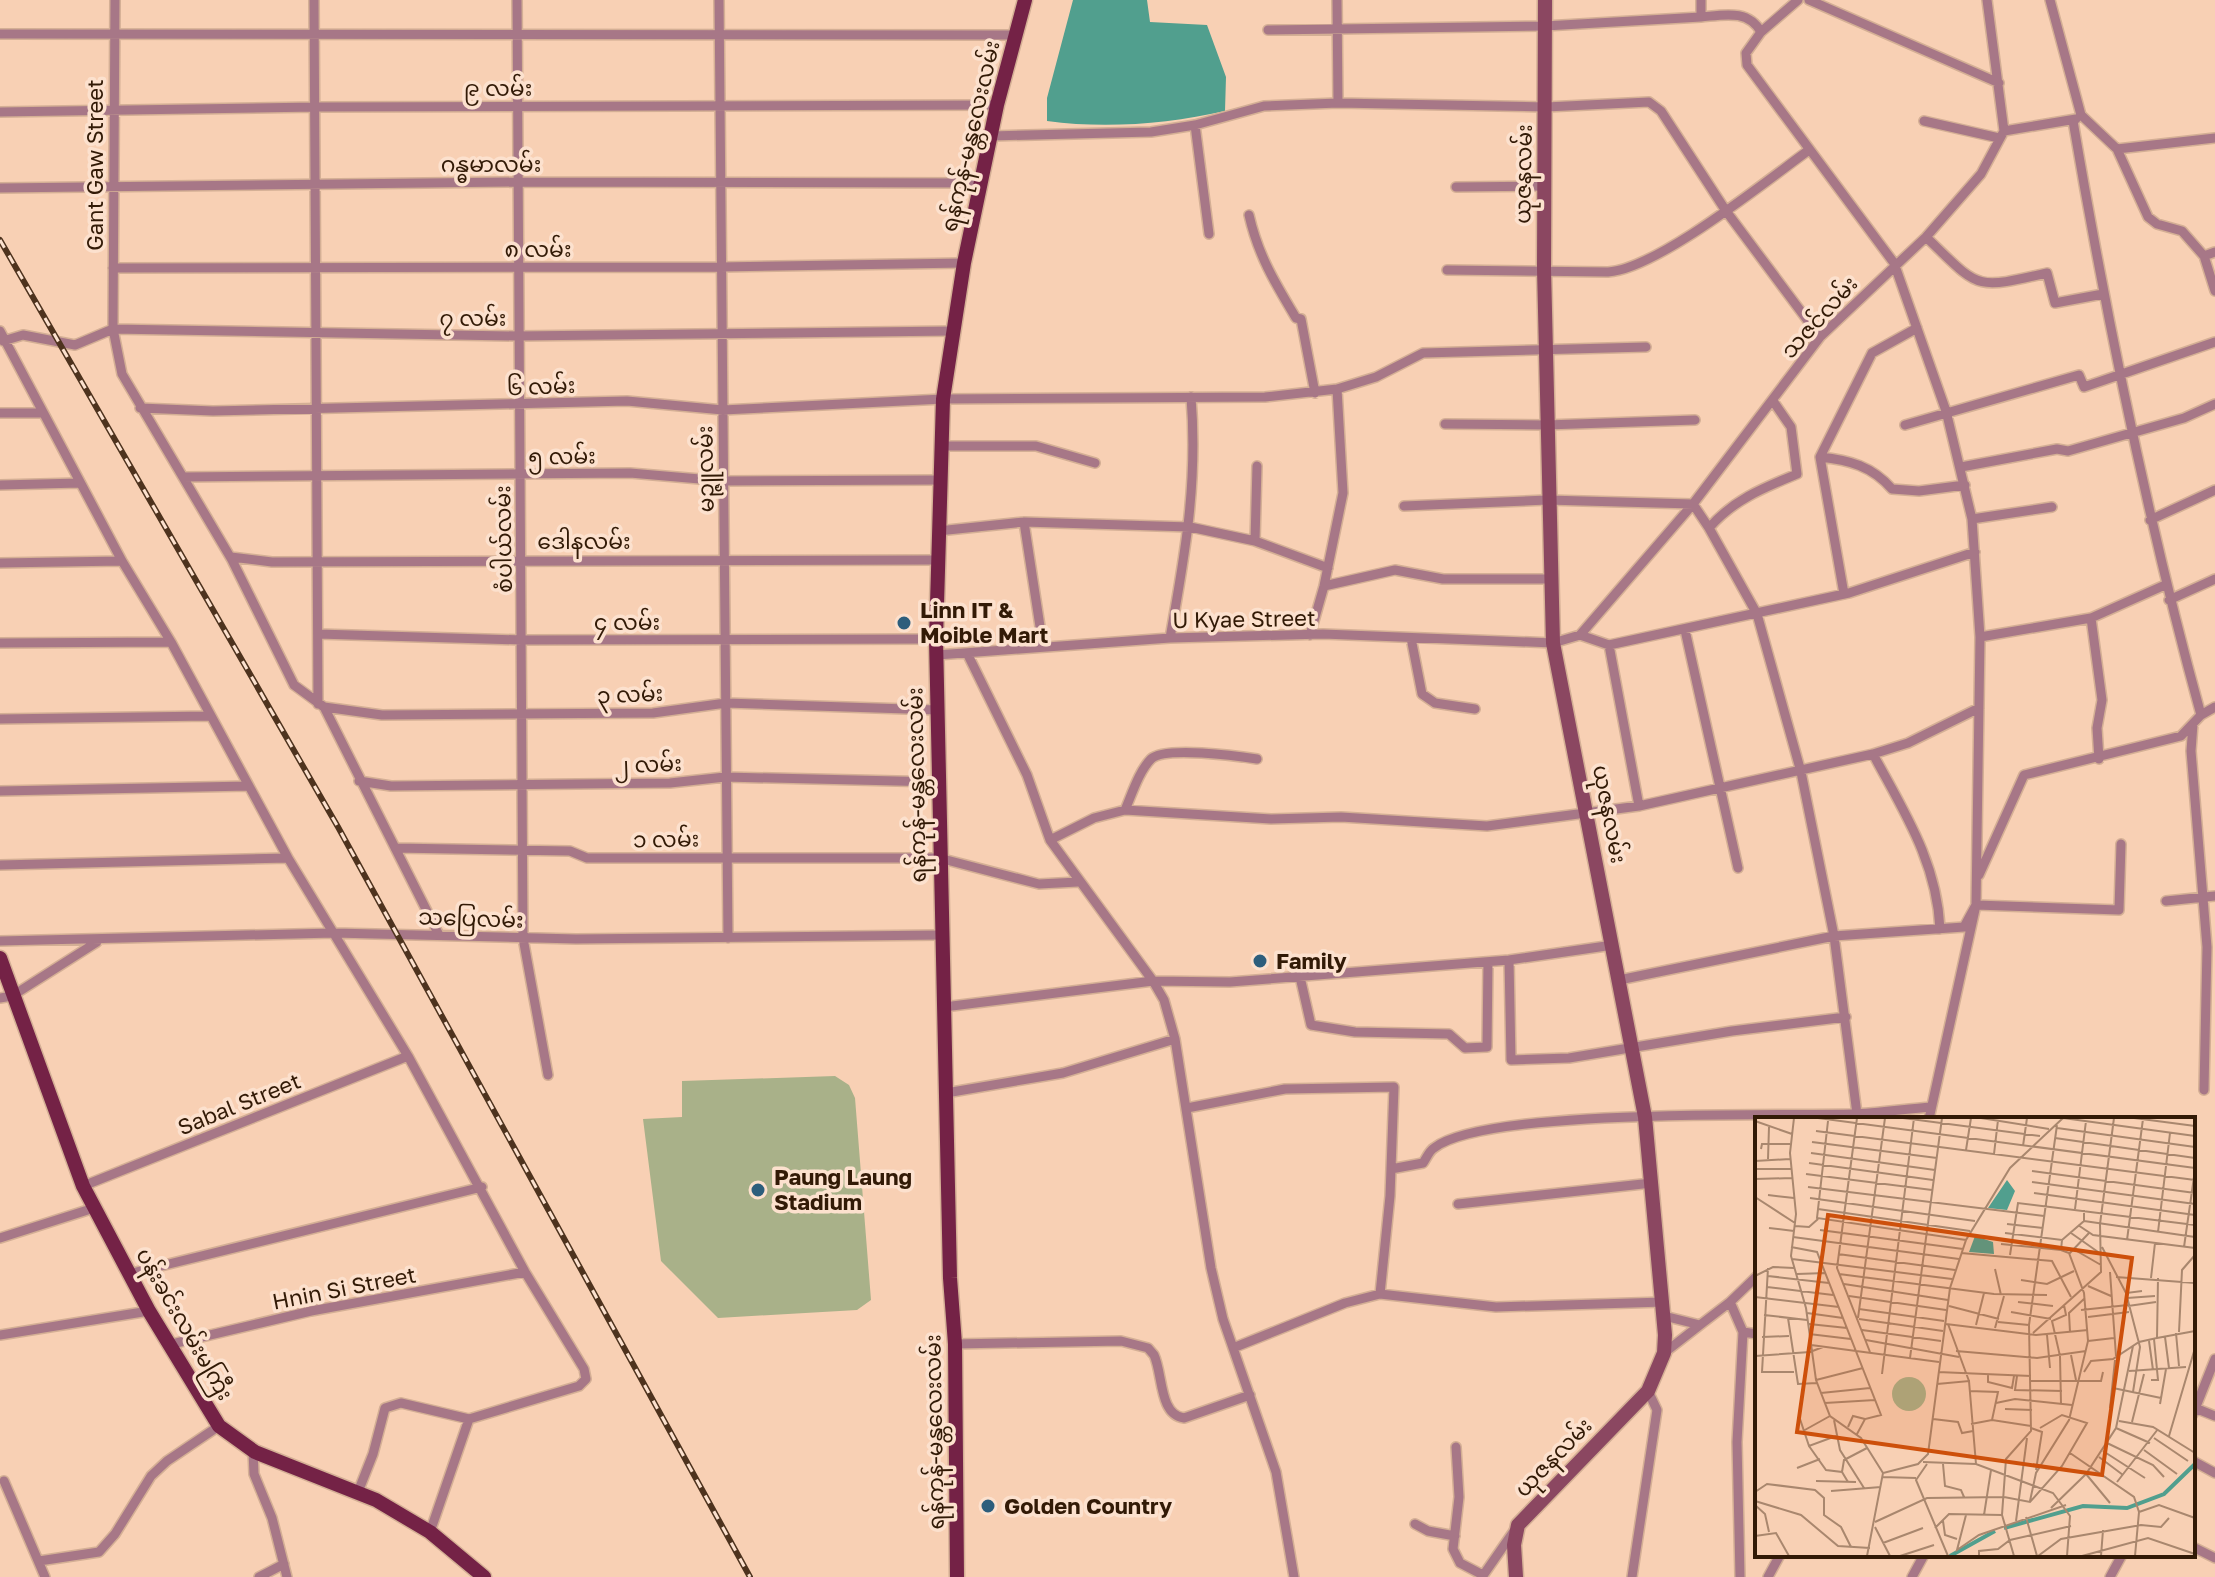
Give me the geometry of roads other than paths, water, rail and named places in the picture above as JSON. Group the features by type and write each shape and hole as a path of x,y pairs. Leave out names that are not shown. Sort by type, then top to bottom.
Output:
{"main road":[{"name":"ရန်ကုန်-မန္တလေးလမ်း","path":"957,1577 955,1344 941,935 936,639 943,399 964,263 997,105 1025,0"},
{"name":"ပန်းခင်းလမ်းမကြီး","path":"0,958 6,997 83,1186 128,1274 219,1426 253,1451 358,1492 430,1532 484,1577"}],"street":[{"name":"Gant Gaw Street","path":"115,0 113,329 122,374 231,557 294,685 321,706"},
{"path":"314,0 316,107 313,267 321,706 439,935"},
{"name":"စံပါယ်လမ်း","path":"517,0 517,336 524,713 523,938 548,1075"},
{"name":"မဉ္ဇူလမ်း","path":"719,0 728,938"},
{"path":"1337,0 1338,103"},
{"name":"ယုဇနလမ်း","path":"1516,1577 1513,1561 1518,1525 1648,1391 1664,1353 1664,1309 1645,1117 1553,643 1547,500 1544,269 1545,0"},
{"path":"1701,0 1701,17"},
{"path":"1798,0 1761,32 1746,53 1747,65 1894,263 1946,411 1972,519 1980,637 1976,905 1929,1117"},
{"path":"1809,0 1999,83"},
{"path":"1986,0 1999,83 2002,134"},
{"path":"2050,0 2077,118 2103,294 2119,375 2165,585 2201,715"},
{"path":"1268,30 1545,26 1735,15 1751,19 1761,32"},
{"path":"0,34 1015,35"},
{"path":"991,136 1151,132 1195,125 1264,106 1338,103 1546,107 1649,102 1661,111 1726,211 1820,337"},
{"name":"၉ လမ်း","path":"0,112 722,104 997,105"},
{"path":"1924,121 2002,134 2077,118 2117,149 2148,217 2157,224 2182,231 2204,256 2215,291"},
{"path":"1195,125 1209,234"},
{"name":"သဇင်လမ်း","path":"1580,635 1693,504 1820,337 1894,263 1926,237 1981,174 2002,134"},
{"path":"2117,149 2215,138"},
{"path":"1447,270 1608,272 1632,268 1726,211 1809,150"},
{"name":"ဂန္ဓမာလမ်း","path":"0,188 519,182 982,183"},
{"path":"1456,187 1545,186"},
{"path":"1249,215 1267,272 1296,318 1301,319 1315,393"},
{"path":"1926,237 1970,279 1993,286 2047,273 2055,303 2103,294"},
{"path":"2204,256 2215,252"},
{"name":"၈ လမ်း","path":"113,268 720,267 964,263"},
{"path":"1844,594 1820,457 1872,353 1917,328"},
{"name":"၇ လမ်း","path":"3,341 23,335 75,345 113,329 314,335 517,336 953,331"},
{"path":"0,331 122,561 171,642 288,858 408,1056 482,1187 525,1272 584,1369 586,1379 579,1386 469,1419 401,1403 385,1408 373,1454 358,1492"},
{"path":"1905,425 2079,375 2084,387 2215,342"},
{"name":"၆ လမ်း","path":"140,408 213,411 627,401 723,410 943,399 1315,393 1376,377 1423,353 1646,347"},
{"path":"1310,635 1328,568 1344,471 1337,389"},
{"path":"1170,638 1190,527 1196,471 1191,397"},
{"path":"1709,528 1720,516 1754,492 1797,474 1791,427 1773,401"},
{"path":"1961,467 2057,449 2068,451 2132,434 2215,404"},
{"path":"0,413 43,413"},
{"path":"1445,424 1546,425 1695,420"},
{"path":"942,446 1036,446 1095,463"},
{"path":"1820,457 1851,460 1881,476 1892,489 1919,491 1965,485"},
{"path":"1255,541 1257,466"},
{"name":"၅ လမ်း","path":"183,477 630,473 723,481 941,480"},
{"path":"0,485 80,483"},
{"path":"2150,520 2215,490"},
{"path":"1404,506 1547,500 1693,504 1757,614 1801,772 1834,936 1857,1114"},
{"path":"1972,519 2052,507"},
{"path":"938,531 1024,522 1190,527 1255,541 1328,568"},
{"path":"1024,522 1043,646"},
{"path":"1580,635 1609,645 1685,630 1844,594 1975,552"},
{"name":"ဒေါနလမ်း","path":"231,557 272,562 937,560"},
{"path":"0,563 122,561"},
{"path":"1324,586 1395,570 1443,579 1549,579"},
{"path":"2169,600 2215,579"},
{"path":"1980,637 2091,618 2165,585"},
{"path":"2091,618 2102,700 2097,728 2099,759"},
{"path":"1685,630 1738,868"},
{"name":"၄ လမ်း","path":"318,634 522,640 936,639"},
{"name":"U Kyae Street","path":"937,655 1170,638 1310,635 1553,643 1580,635"},
{"path":"1411,638 1422,694 1435,703 1475,709"},
{"path":"0,643 171,642"},
{"path":"1609,645 1639,806"},
{"path":"968,655 1027,775 1050,840 1164,1000 1175,1039 1211,1268 1233,1348 1276,1472 1294,1577"},
{"name":"၃ လမ်း","path":"321,706 382,715 653,713 726,703 937,710"},
{"path":"1978,876 2024,775 2099,759 2181,736 2201,715 2215,707"},
{"path":"1050,840 1094,818 1125,810 1271,819 1341,817 1487,826 1639,806 1873,754 1908,743 1979,708"},
{"path":"0,719 209,716"},
{"path":"2193,724 2191,751 2210,896 2211,948 2204,1090"},
{"path":"1125,810 1145,767 1158,754 1174,752 1257,759"},
{"path":"1873,754 1912,823 1926,857 1938,897 1940,929"},
{"name":"၂ လမ်း","path":"359,781 391,786 670,783 725,777 938,782"},
{"path":"0,791 249,786"},
{"path":"1976,905 2119,910 2121,844"},
{"name":"၁ လမ်း","path":"395,848 570,851 587,858 939,858 1039,884 1078,882"},
{"path":"0,865 288,858"},
{"path":"2166,901 2210,896"},
{"path":"1619,980 1834,936 1964,927 1976,905"},
{"name":"သပြေလမ်း","path":"0,941 334,933 523,938 941,935"},
{"path":"6,997 98,941"},
{"path":"944,1007 1153,981 1230,982 1300,977 1509,960 1613,945"},
{"path":"1509,960 1511,1060 1569,1058 1846,1017"},
{"path":"1300,977 1311,1025 1355,1032 1441,1033 1449,1034 1465,1048 1487,1047 1488,962"},
{"path":"946,1093 1063,1073 1175,1039"},
{"name":"Sabal Street","path":"83,1186 408,1056"},
{"path":"1187,1108 1285,1089 1394,1087 1391,1169 1380,1294"},
{"path":"1391,1169 1423,1163 1434,1148 1459,1137 1517,1125 1645,1117 1857,1114 1931,1107"},
{"path":"1458,1204 1652,1183"},
{"path":"128,1274 482,1187"},
{"path":"0,1238 94,1208"},
{"name":"Hnin Si Street","path":"172,1344 311,1311 525,1272"},
{"path":"1664,1353 1730,1302 1755,1278"},
{"path":"1233,1348 1345,1303 1380,1294 1496,1307 1664,1309 1700,1325"},
{"path":"1730,1302 1743,1332 1737,1442 1740,1577"},
{"path":"0,1335 149,1311"},
{"path":"1743,1332 1755,1334"},
{"path":"955,1344 1121,1341 1137,1344 1154,1355 1167,1407 1177,1417 1184,1418 1250,1395"},
{"path":"2195,1409 2215,1359"},
{"path":"1632,1577 1657,1410 1648,1391"},
{"path":"2195,1411 2215,1416"},
{"path":"430,1532 469,1419"},
{"path":"39,1561 99,1552 115,1534 151,1476 167,1461 219,1426"},
{"path":"1456,1447 1459,1497 1453,1549 1456,1558 1483,1576 1518,1525"},
{"path":"253,1451 254,1474 272,1518 287,1577"},
{"path":"2195,1462 2215,1473"},
{"path":"4,1481 45,1577"},
{"path":"1415,1524 1428,1531 1455,1536"},
{"path":"2195,1548 2215,1558"},
{"path":"1768,1577 1779,1557"},
{"path":"1912,1577 1923,1557"},
{"path":"2110,1577 2121,1557"},
{"path":"259,1577 284,1564"}],"water":[{"path":"1073,0 1147,0 1150,22 1207,25 1226,77 1225,111 1136,124 1091,125 1047,121 1047,98"}],"railway":[{"path":"0,240 338,827 750,1577"}],"place":[{"name":"Linn IT & Moible Mart","path":"904,623"},
{"name":"Family","path":"1260,961"},
{"name":"Paung Laung Stadium","path":"758,1190"},
{"name":"Golden Country","path":"988,1506"}]}
